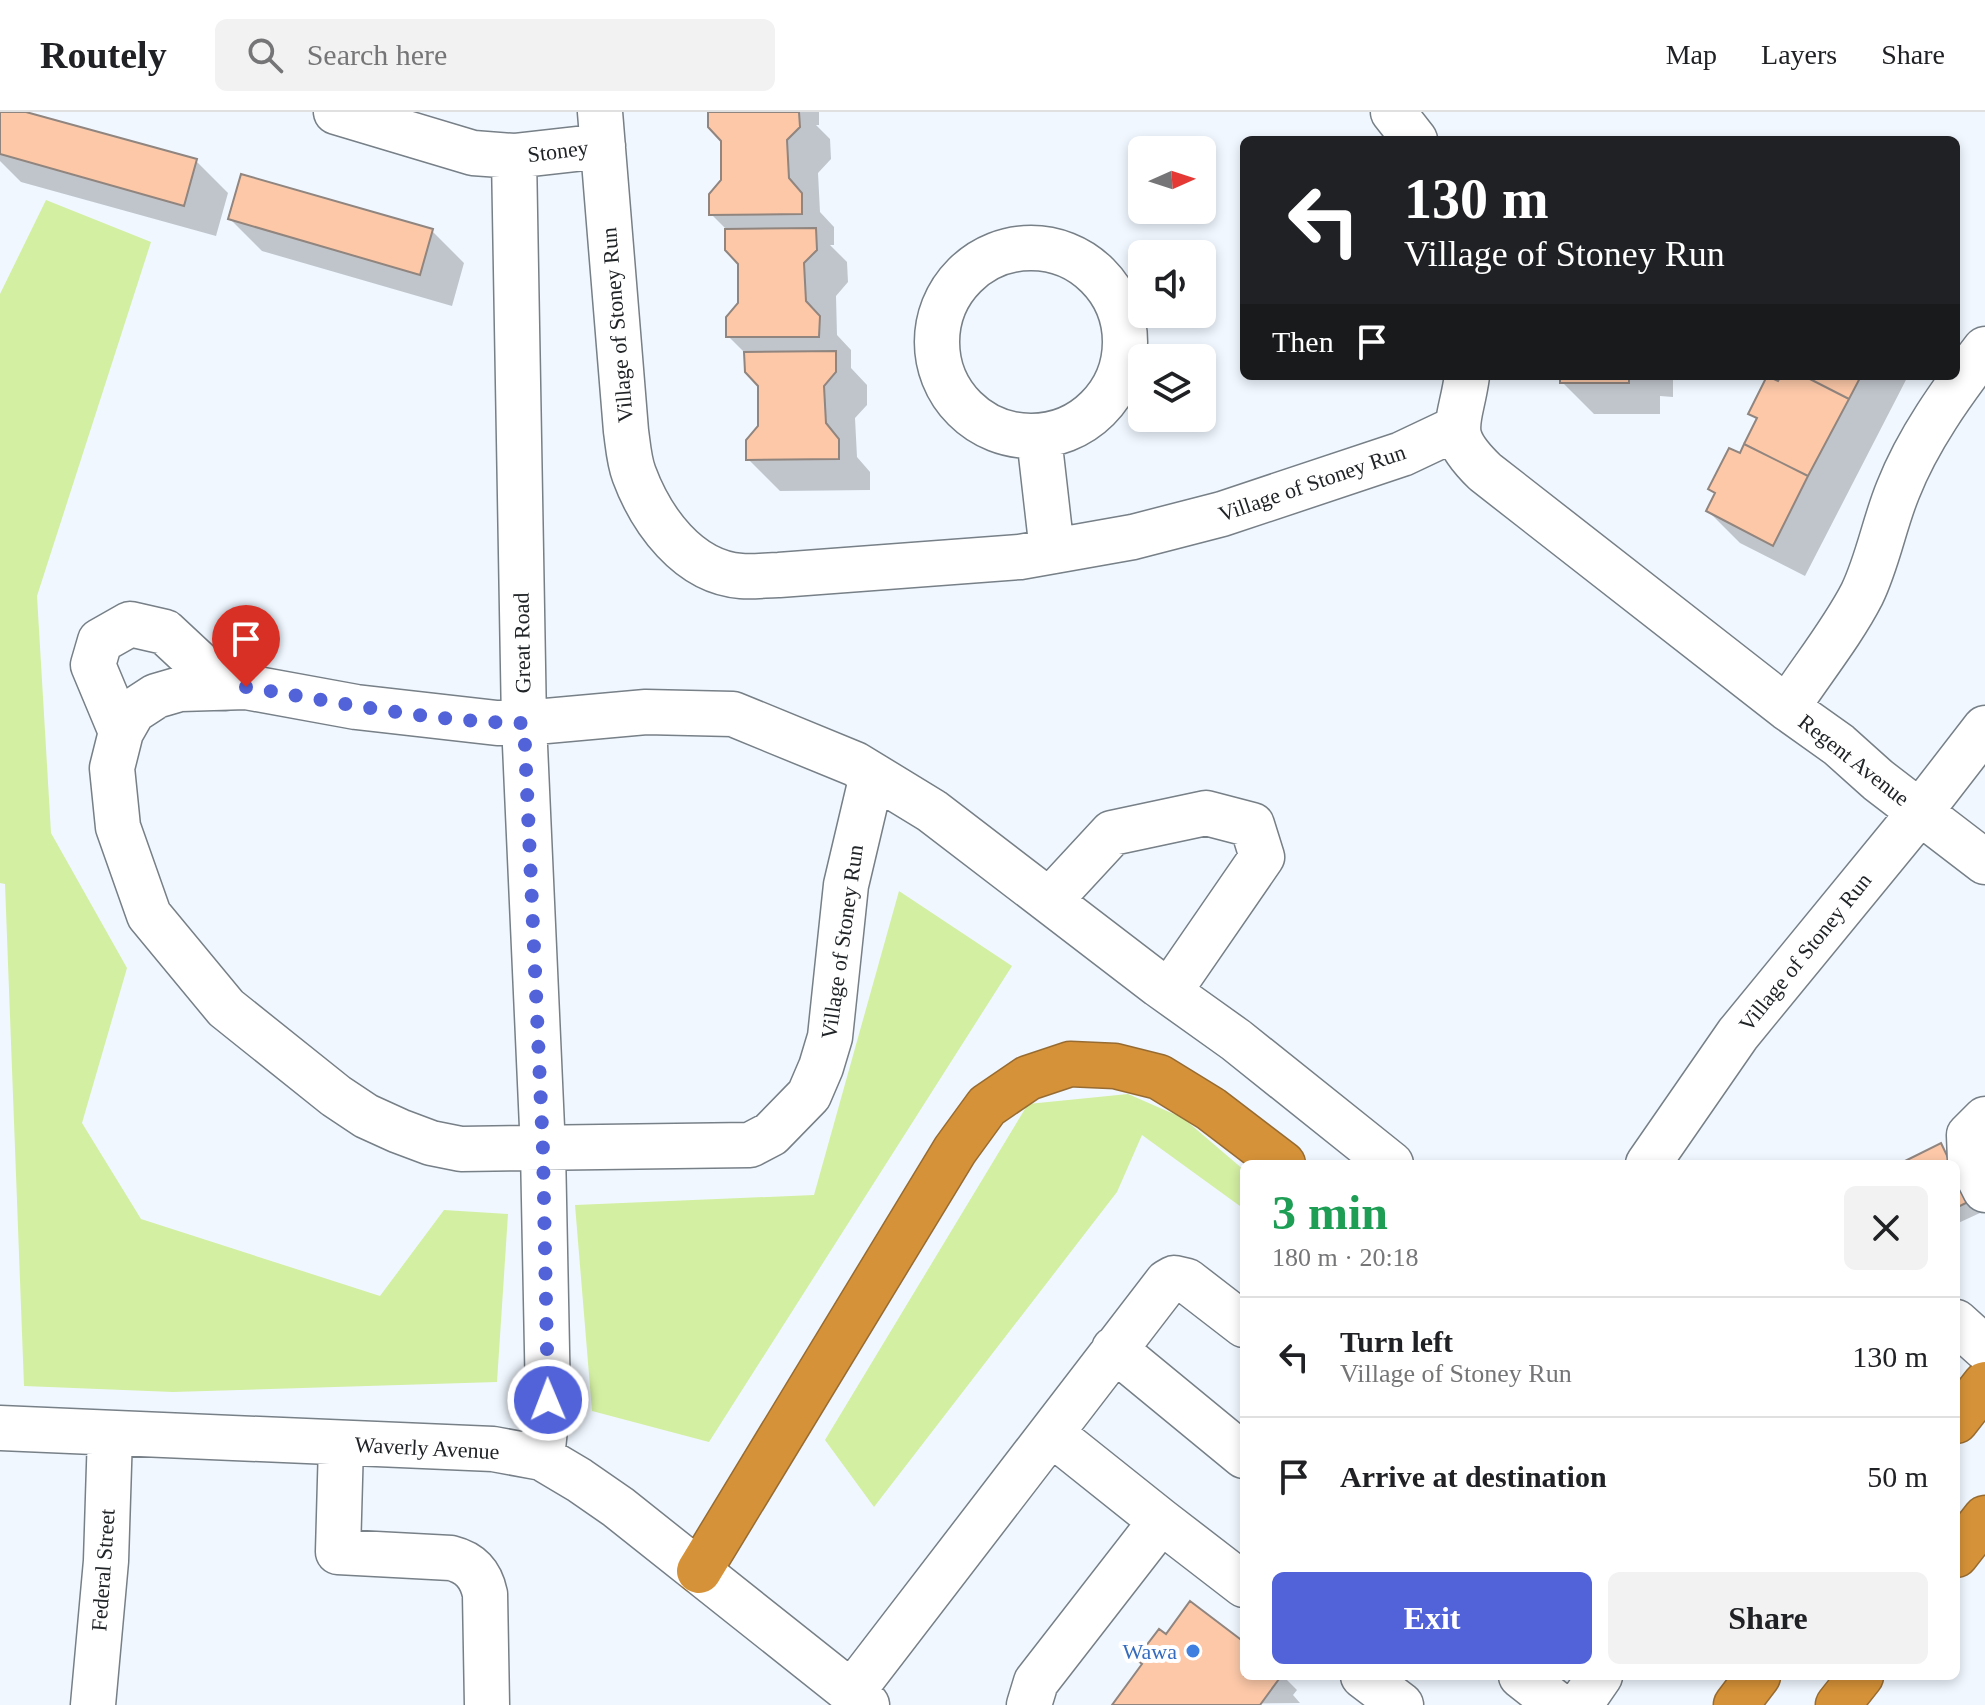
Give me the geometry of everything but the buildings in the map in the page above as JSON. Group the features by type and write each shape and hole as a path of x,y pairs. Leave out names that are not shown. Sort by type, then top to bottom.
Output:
{"highway":[{"path":"699,1571 955,1150 987,1106 1028,1078 1070,1064 1115,1066 1159,1077 1211,1109 1278,1160"},
{"path":"1960,1416 1985,1384"},
{"path":"1736,1705 1755,1680"},
{"path":"1838,1705 1858,1680"}],"street":[{"path":"336,112 473,153 514,156"},
{"path":"1393,112 1412,136"},
{"name":"Stoney","path":"514,156 601,129"},
{"name":"Village of Stoney Run","path":"601,129 628,445 633,472 651,510 674,542 704,566 739,576 1020,557 1133,537 1222,514 1402,454 1457,428"},
{"name":"Great Road","path":"514,156 524,723 543,1150 548,1400 542,1458"},
{"path":"1044,248 1073,257 1097,274 1115,299 1125,327 1125,357 1115,386 1097,410 1071,429 1039,437 1006,434 976,420 953,397 940,367 937,334 946,302 963,277 986,259 1014,249 1044,248"},
{"path":"1466,380 1457,428 1466,452 1485,472 1787,708 1861,596 1898,490 1915,453 1956,386 1985,349"},
{"path":"1039,437 1052,551"},
{"path":"121,732 93,665 100,641 130,624 165,632 225,688"},
{"name":"Village of Stoney Run","path":"872,775 846,885 830,1037 809,1095 771,1134 750,1145 543,1150 461,1149 431,1143 399,1131 366,1116 336,1096 226,1008 149,915 118,827 112,768 121,732 133,711 156,696 180,689 246,687 356,707 458,720 524,723 646,712 733,714 855,764 932,811 1236,1040 1386,1160"},
{"name":"Regent Avenue","path":"1787,708 1839,745 1920,812"},
{"name":"Village of Stoney Run","path":"1651,1160 1738,1034 1985,728"},
{"path":"1920,812 1985,862"},
{"path":"1050,900 1112,833 1206,813 1252,825 1262,857 1169,992"},
{"path":"1985,1119 1969,1135 1970,1160 1985,1190"},
{"path":"859,1699 1114,1349 1167,1282 1174,1278 1187,1281 1240,1322"},
{"path":"1960,1326 1985,1348"},
{"path":"1114,1349 1240,1453"},
{"name":"Waverly Avenue","path":"0,1428 493,1449 542,1458 618,1507 859,1699"},
{"name":"Federal Street","path":"93,1705 106,1561 110,1434"},
{"path":"1052,1434 1240,1582"},
{"path":"341,1444 338,1552 451,1558 463,1561 482,1581 485,1594 487,1705"},
{"path":"1029,1705 1036,1682 1161,1521"},
{"path":"1526,1680 1558,1705"},
{"path":"1580,1705 1597,1680"},
{"path":"1360,1684 1401,1705"}],"green space":[{"path":"46,200 151,242 37,596 51,833 127,968 82,1123 141,1219 380,1296 444,1210 508,1214 497,1382 173,1392 24,1386 5,884 0,883 0,294"},
{"path":"899,891 1012,966 709,1442 592,1411 575,1205 814,1195"},
{"path":"1128,1094 1183,1118 1240,1167 1240,1206 1142,1135 1117,1192 874,1507 825,1440 1028,1104"}],"place":[{"name":"Wawa","path":"1193,1651"}],"route":[{"path":"246,687 356,707 458,720 524,723 543,1150 548,1400"}]}
